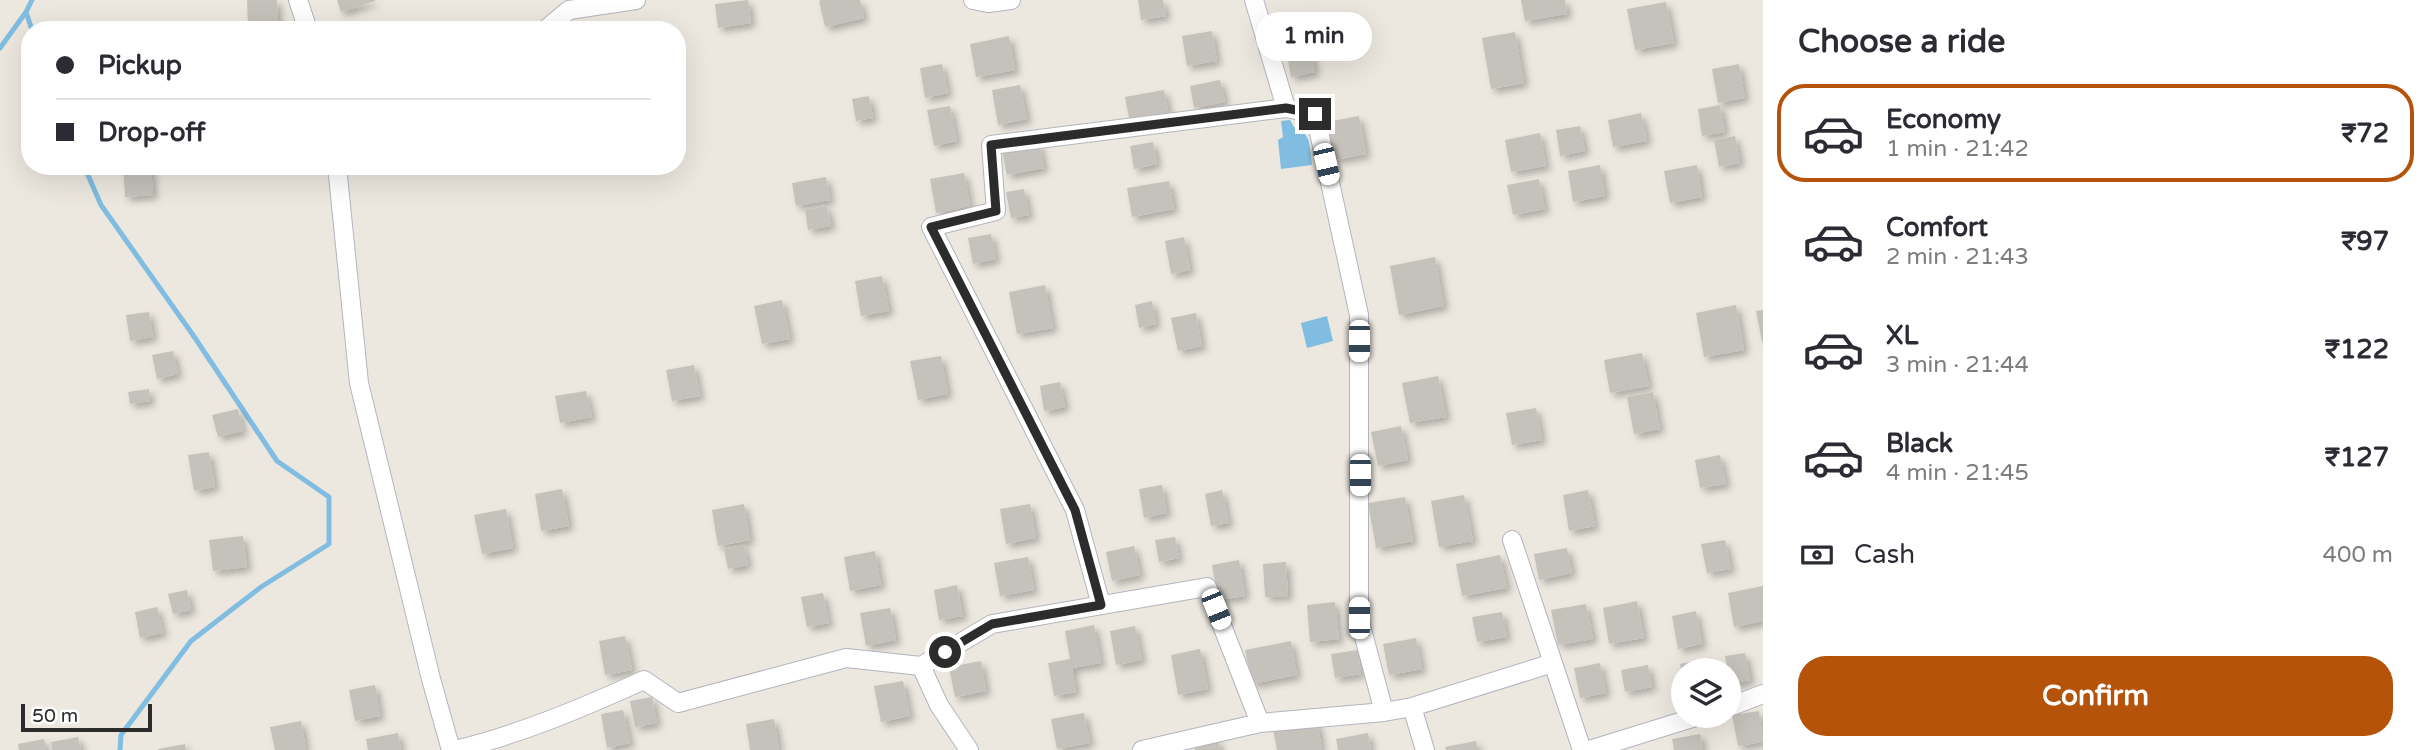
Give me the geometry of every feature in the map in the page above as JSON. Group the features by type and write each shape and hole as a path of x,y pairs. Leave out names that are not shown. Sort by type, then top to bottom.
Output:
{"street":[{"path":"298,0 305,21"},
{"path":"556,21 569,10 636,0"},
{"path":"973,0 988,3 1011,0"},
{"path":"1254,0 1286,108"},
{"path":"1101,605 1075,510 931,227 996,211 991,145 1286,108 1315,114 1359,315 1359,618 1384,712"},
{"path":"338,175 359,383 431,679 453,750 504,738 573,712 644,680 678,703 846,658 921,666 992,624 1207,587 1260,723"},
{"path":"1512,540 1581,750"},
{"path":"1142,750 1260,723 1412,707 1553,663"},
{"path":"921,666 939,705 969,750"},
{"path":"1741,702 1763,694"},
{"path":"1412,707 1425,750"},
{"path":"1589,750 1671,725"}],"water":[{"path":"1290,120 1294,127 1301,127 1309,141 1312,165 1281,169 1278,140 1283,137 1281,121"},
{"path":"1327,316 1333,341 1307,348 1301,323"}],"building":[{"path":"247,0 277,0 278,21 248,21"},
{"path":"337,0 375,0 375,1 341,12"},
{"path":"748,0 751,23 718,28 715,4"},
{"path":"860,0 864,18 825,27 819,1"},
{"path":"1138,0 1163,0 1166,16 1141,20"},
{"path":"1521,0 1565,0 1567,14 1525,21"},
{"path":"1666,2 1674,43 1635,50 1627,9"},
{"path":"1212,31 1217,61 1187,66 1182,36"},
{"path":"1515,32 1524,83 1491,89 1482,38"},
{"path":"1009,36 1015,70 976,77 970,44"},
{"path":"1309,39 1315,72 1291,77 1285,44"},
{"path":"942,64 948,93 925,98 920,68"},
{"path":"1739,64 1745,98 1718,103 1712,69"},
{"path":"1220,80 1225,102 1194,108 1190,86"},
{"path":"1020,85 1027,119 998,125 992,90"},
{"path":"1164,90 1169,116 1130,123 1125,97"},
{"path":"869,96 873,118 856,121 852,99"},
{"path":"1720,105 1725,132 1702,136 1698,109"},
{"path":"950,106 957,141 934,146 927,110"},
{"path":"1641,113 1647,141 1613,147 1608,120"},
{"path":"1359,116 1366,154 1334,160 1327,122"},
{"path":"1580,126 1585,151 1560,156 1556,130"},
{"path":"1540,133 1546,166 1511,172 1505,140"},
{"path":"1735,136 1740,163 1719,167 1714,140"},
{"path":"1153,142 1157,164 1134,169 1130,146"},
{"path":"1039,143 1044,168 1007,175 1002,151"},
{"path":"1600,165 1605,196 1573,202 1568,171"},
{"path":"1697,165 1702,197 1670,203 1664,171"},
{"path":"964,173 970,206 936,213 930,179"},
{"path":"124,175 152,175 153,195 125,197"},
{"path":"826,177 830,200 796,206 792,183"},
{"path":"1539,179 1545,209 1513,215 1507,185"},
{"path":"1169,181 1174,209 1132,217 1127,188"},
{"path":"1024,189 1029,215 1011,218 1006,192"},
{"path":"827,206 831,226 808,230 805,210"},
{"path":"991,234 996,259 973,264 968,238"},
{"path":"1184,237 1190,270 1171,274 1165,241"},
{"path":"1435,257 1444,306 1399,315 1390,266"},
{"path":"882,276 889,311 861,316 855,281"},
{"path":"1045,285 1053,328 1017,334 1009,292"},
{"path":"782,300 790,339 762,344 754,306"},
{"path":"1152,301 1156,324 1139,328 1135,305"},
{"path":"1736,305 1744,350 1704,357 1696,313"},
{"path":"1763,310 1763,342 1762,342 1756,311"},
{"path":"149,312 153,337 130,341 126,315"},
{"path":"1196,313 1202,346 1178,351 1171,318"},
{"path":"173,351 178,374 157,379 152,355"},
{"path":"1642,353 1649,386 1610,393 1604,360"},
{"path":"941,356 948,394 918,400 910,361"},
{"path":"694,365 700,396 672,401 666,370"},
{"path":"1438,376 1446,417 1410,423 1402,383"},
{"path":"1060,382 1065,407 1044,411 1040,386"},
{"path":"149,389 150,401 130,404 128,392"},
{"path":"586,391 592,417 560,423 555,396"},
{"path":"1653,392 1660,429 1634,434 1627,397"},
{"path":"1536,408 1542,440 1512,445 1506,413"},
{"path":"238,409 243,431 218,437 212,415"},
{"path":"1401,426 1408,460 1378,466 1371,432"},
{"path":"209,452 215,487 194,491 188,455"},
{"path":"1720,455 1726,484 1700,488 1695,460"},
{"path":"1162,485 1167,513 1144,518 1139,489"},
{"path":"562,489 569,526 541,531 535,494"},
{"path":"1222,490 1229,523 1211,526 1205,494"},
{"path":"1588,490 1595,526 1569,531 1563,495"},
{"path":"1464,495 1473,541 1439,547 1431,501"},
{"path":"1405,497 1413,541 1376,548 1368,503"},
{"path":"744,504 750,540 718,546 712,510"},
{"path":"1030,504 1036,538 1006,544 1000,509"},
{"path":"506,509 513,548 482,554 474,515"},
{"path":"243,536 247,567 213,571 209,540"},
{"path":"1175,537 1179,558 1159,562 1155,540"},
{"path":"1725,540 1731,569 1707,573 1701,544"},
{"path":"744,545 748,565 728,569 724,549"},
{"path":"1134,546 1140,575 1112,581 1106,552"},
{"path":"1567,548 1572,573 1539,580 1534,554"},
{"path":"875,551 881,585 850,591 844,557"},
{"path":"1500,555 1507,588 1462,596 1456,564"},
{"path":"1028,557 1034,590 1000,596 994,563"},
{"path":"1239,560 1245,596 1218,600 1212,565"},
{"path":"1286,562 1288,596 1265,597 1263,564"},
{"path":"957,585 963,616 939,620 934,590"},
{"path":"1763,586 1763,621 1734,627 1728,593"},
{"path":"187,590 191,610 173,614 168,594"},
{"path":"823,593 829,623 807,627 801,597"},
{"path":"1637,601 1644,638 1609,644 1603,608"},
{"path":"1335,602 1339,639 1310,642 1307,605"},
{"path":"1586,604 1593,639 1558,645 1551,610"},
{"path":"157,607 163,633 140,638 135,612"},
{"path":"890,608 896,640 866,646 860,613"},
{"path":"1696,611 1702,644 1678,649 1672,616"},
{"path":"1502,612 1507,637 1477,642 1472,617"},
{"path":"1094,625 1101,663 1072,668 1076,692 1054,696 1048,663 1070,659 1065,631"},
{"path":"1135,626 1142,660 1116,665 1110,631"},
{"path":"625,636 632,670 605,675 599,641"},
{"path":"1416,638 1422,669 1389,675 1383,644"},
{"path":"1291,641 1297,675 1252,684 1245,650"},
{"path":"1200,649 1208,689 1178,695 1171,655"},
{"path":"1358,650 1361,674 1335,678 1331,654"},
{"path":"1745,653 1750,680 1741,682 1741,658 1725,656"},
{"path":"981,661 986,691 955,697 949,667"},
{"path":"1600,663 1606,693 1580,698 1574,668"},
{"path":"1648,665 1652,687 1625,692 1621,670"},
{"path":"903,681 910,716 881,722 874,686"},
{"path":"375,685 380,716 355,721 349,690"},
{"path":"652,697 657,723 635,727 630,701"},
{"path":"623,710 630,743 607,748 601,714"},
{"path":"1759,711 1763,742 1738,746 1735,728 1741,728 1741,714"},
{"path":"1084,713 1090,743 1057,749 1051,719"},
{"path":"774,719 779,750 750,750 746,724"},
{"path":"301,721 306,750 275,750 270,727"},
{"path":"1317,721 1322,750 1277,750 1273,729"},
{"path":"398,733 401,750 368,750 366,739"},
{"path":"1368,733 1371,750 1338,750 1336,739"},
{"path":"1700,734 1703,750 1674,750 1672,739"},
{"path":"78,737 81,750 52,750 51,742"},
{"path":"44,739 46,750 19,750 18,744"},
{"path":"1218,739 1220,750 1195,750 1194,744"},
{"path":"1476,741 1478,750 1446,750 1445,747"},
{"path":"185,744 186,750 158,750 158,749"}],"waterway":[{"path":"0,48 32,0"},
{"path":"26,12 29,21"},
{"path":"88,175 101,205 193,335 277,461 329,497 329,544 261,587 191,641 121,735 120,750"}],"route":[{"path":"945,652 992,624 1101,605 1075,510 931,227 996,211 991,145 1286,108 1315,114"}]}
